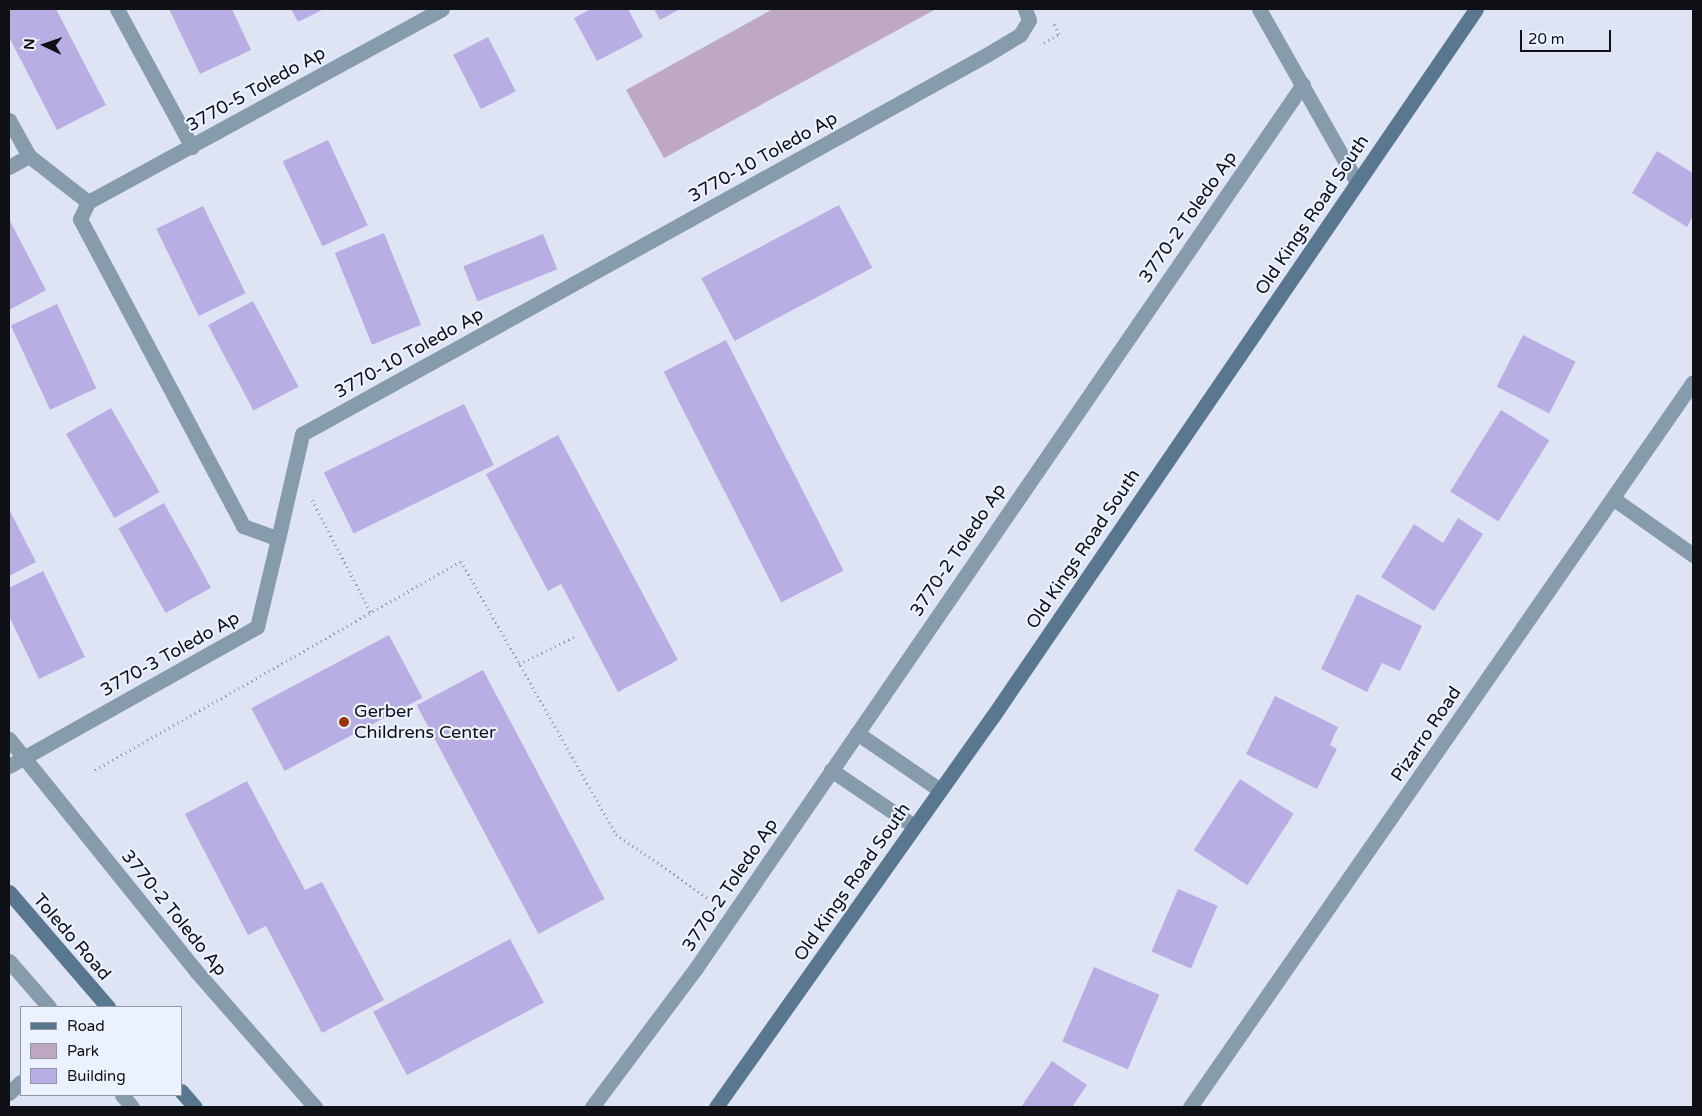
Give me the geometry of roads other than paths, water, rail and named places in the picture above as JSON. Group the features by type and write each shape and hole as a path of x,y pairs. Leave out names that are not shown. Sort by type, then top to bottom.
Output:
{"street":[{"path":"117,9 192,146"},
{"name":"3770-5 Toledo Ap","path":"88,202 192,146 420,14 442,9"},
{"name":"3770-10 Toledo Ap","path":"278,538 302,434 988,54 1020,35 1029,20 1025,9"},
{"path":"1259,9 1357,182"},
{"name":"Old Kings Road South","path":"716,1107 940,790 1476,9"},
{"name":"3770-2 Toledo Ap","path":"592,1107 733,915 856,733 1303,84"},
{"path":"9,120 29,156 88,202 80,219 243,526 278,538"},
{"path":"9,167 29,156"},
{"name":"Pizarro Road","path":"1190,1107 1614,499 1693,382"},
{"path":"1614,499 1693,555"},
{"name":"3770-3 Toledo Ap","path":"9,766 257,627 278,538"},
{"path":"856,733 940,790"},
{"name":"3770-2 Toledo Ap","path":"9,738 22,758 196,971 315,1107"},
{"path":"831,770 914,826"},
{"name":"Toledo Road","path":"9,892 106,1006"},
{"path":"9,961 47,1006"},
{"path":"9,1092 20,1083"},
{"path":"182,1092 195,1107"},
{"path":"123,1096 132,1107"}],"place":[{"name":"Gerber Childrens Center","path":"344,722"}]}
